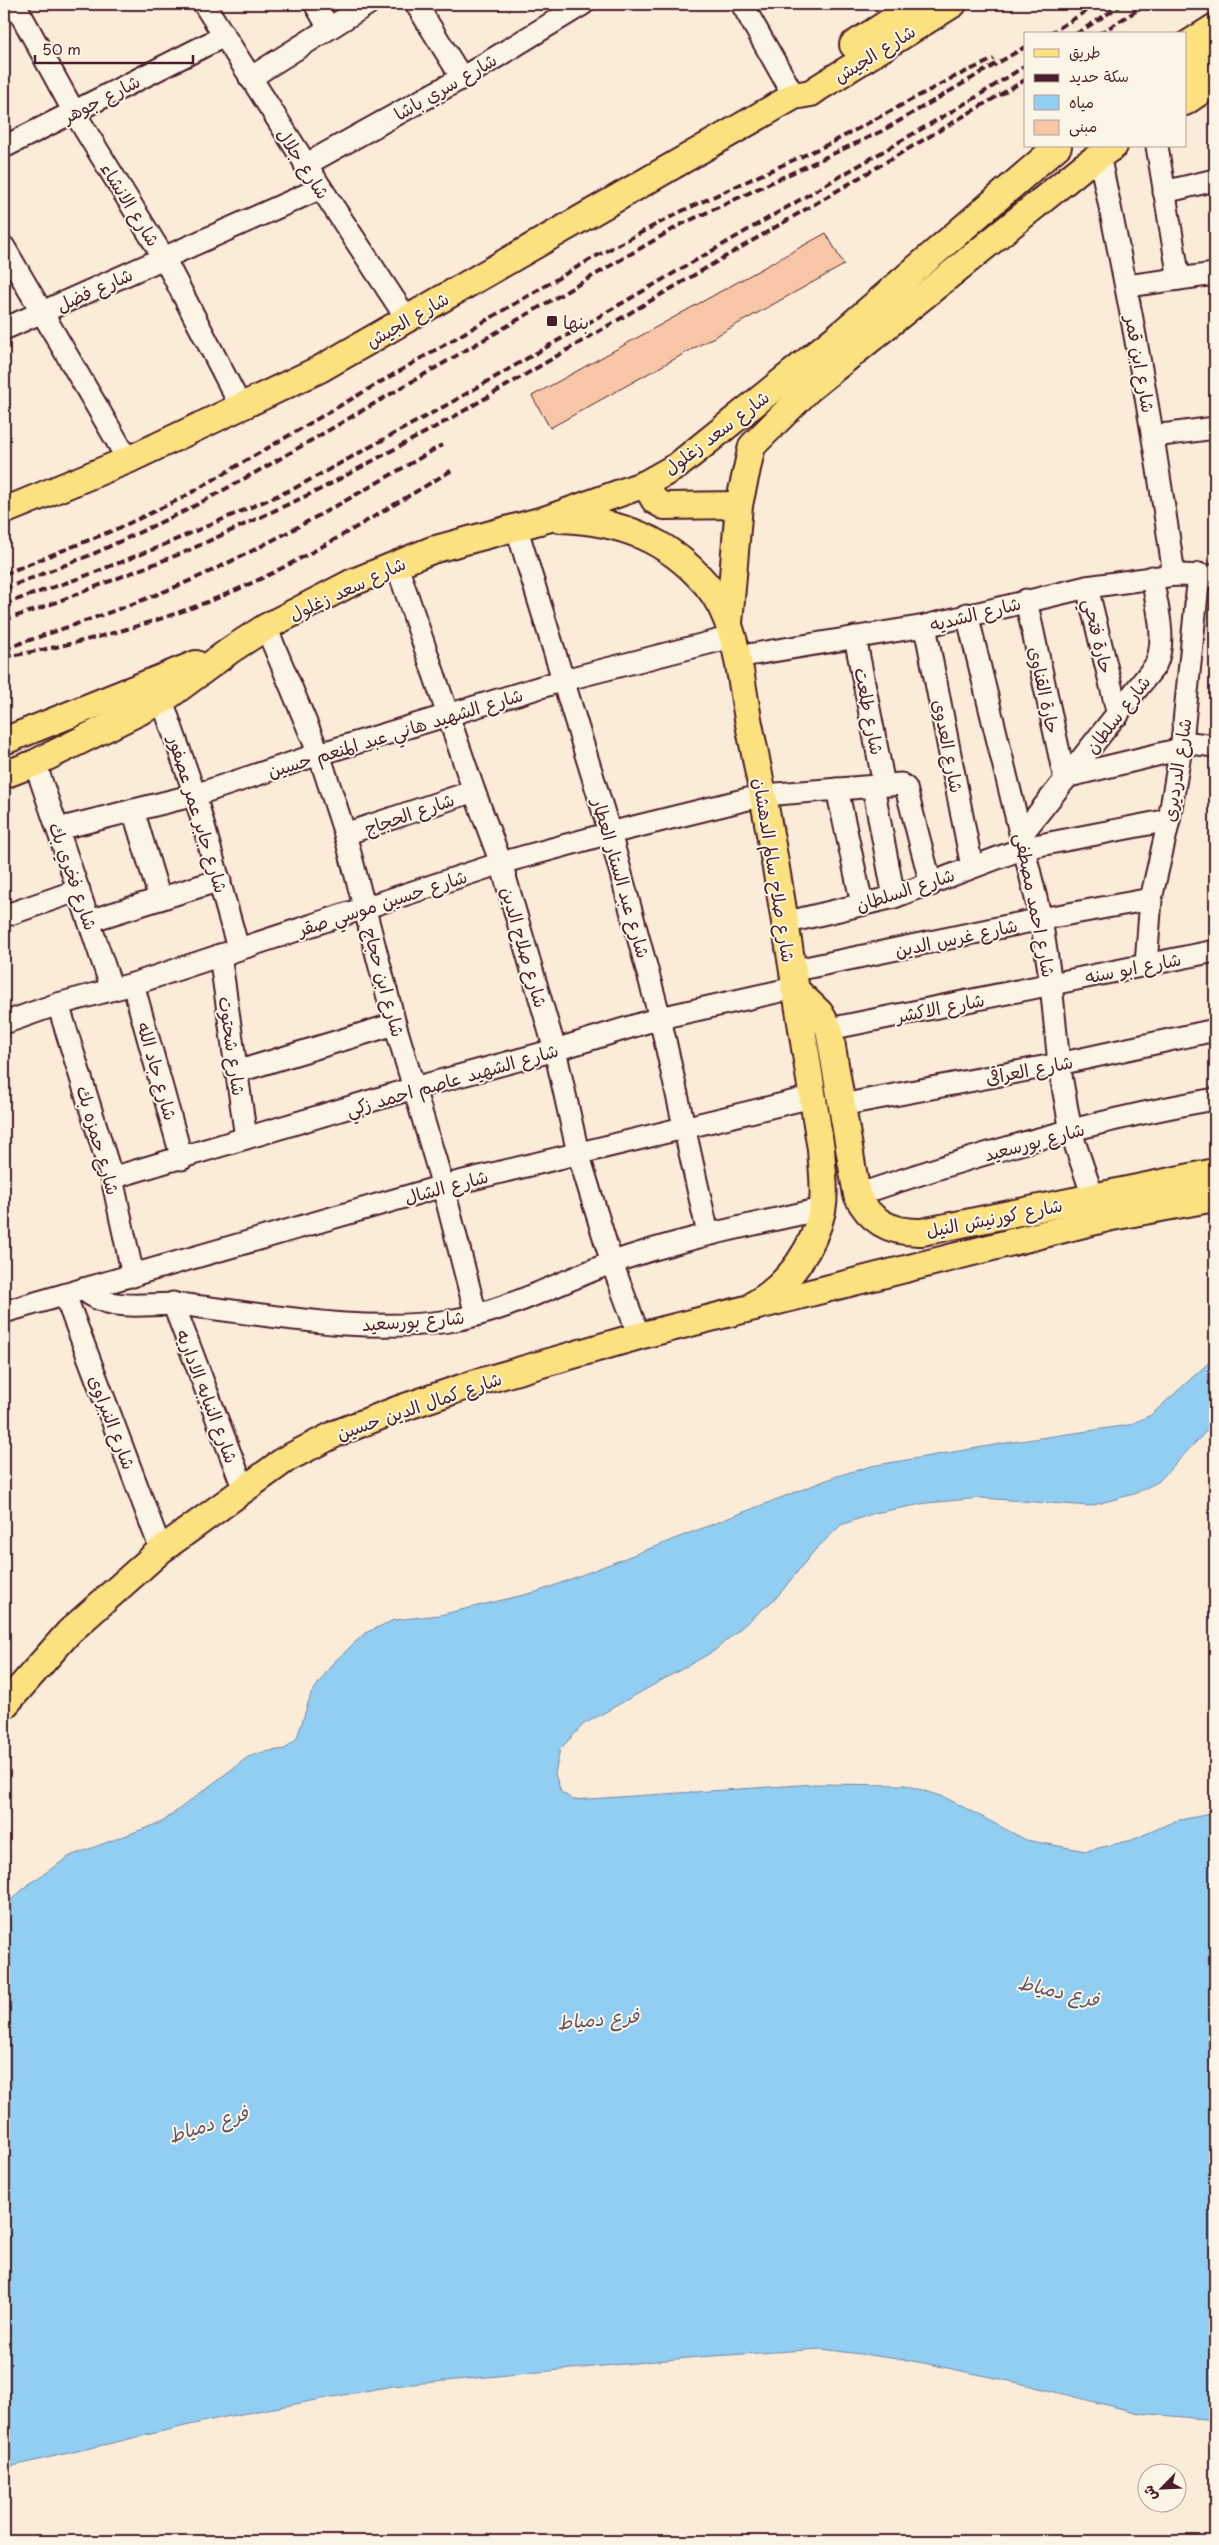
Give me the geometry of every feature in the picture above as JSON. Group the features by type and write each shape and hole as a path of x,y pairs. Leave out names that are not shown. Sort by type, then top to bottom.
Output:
{"highway":[{"path":"1186,59 1215,43"},
{"path":"1186,84 1215,68"}],"main road":[{"name":"شارع الجيش","path":"794,96 797,87 809,74 918,4"},
{"name":"شارع الجيش","path":"5,507 128,460 320,369 794,96 803,95 818,88 952,4"},
{"path":"1186,45 1215,26"},
{"path":"1186,101 1215,82"},
{"name":"شارع سعد زغلول","path":"4,775 35,763 232,649 266,627 351,583 396,563 516,526 547,519 645,484 677,466 844,332 1056,148"},
{"name":"شارع سعد زغلول","path":"732,639 739,505 752,446 809,389 1107,151"},
{"path":"645,484 656,501 664,506 739,505"},
{"name":"شارع صلاح سالم الدهشان","path":"547,519 592,520 636,532 667,550 707,585 732,639 764,795 821,1149 822,1210 811,1242 796,1266 773,1291 745,1310"},
{"name":"شارع سعد زغلول","path":"4,741 159,690"},
{"name":"شارع كورنيش النيل","path":"793,980 820,1013 829,1029 857,1195 872,1217 883,1225 909,1232 922,1232 1215,1172"},
{"name":"شارع كورنيش النيل","path":"745,1310 1112,1217 1215,1198"},
{"name":"شارع كمال الدين حسين","path":"5,1700 69,1632 161,1550 286,1459 346,1429 467,1386 639,1336 745,1310"}],"street":[{"name":"شارع الانشاء","path":"16,4 74,112 164,258 241,407"},
{"name":"شارع جلال","path":"204,4 305,164 407,319"},
{"path":"314,4 329,28"},
{"path":"250,78 368,4"},
{"path":"416,4 462,78"},
{"path":"742,4 794,96"},
{"name":"شارع سري باشا","path":"305,164 462,78 580,5"},
{"name":"شارع جوهر","path":"4,147 224,36"},
{"path":"1157,148 1178,279"},
{"name":"شارع ابن قمر","path":"1107,151 1127,286 1154,436 1174,575"},
{"path":"1164,192 1215,180"},
{"name":"شارع فضل","path":"4,329 321,188"},
{"path":"4,247 128,460"},
{"path":"1127,286 1215,274"},
{"path":"1154,436 1215,428"},
{"name":"شارع عبد الستار العطار","path":"516,526 610,832 660,1018 708,1234"},
{"name":"شارع صلاح الدين","path":"396,563 474,791 501,863 555,1050 578,1153 612,1263 639,1336"},
{"name":"شارع الشديه","path":"732,639 855,637 925,626 967,614 1087,587 1152,577 1207,575"},
{"name":"شارع الدرديرى","path":"1146,964 1151,899 1169,820 1182,745 1207,575"},
{"name":"شارع سلطان","path":"1023,841 1067,778 1118,715 1160,657 1161,643 1152,577"},
{"name":"حارة فتحي","path":"1087,587 1118,715"},
{"name":"حارة القناوى","path":"1026,600 1067,778"},
{"name":"شارع احمد مصطفى","path":"967,614 1041,919 1051,984 1059,1064 1071,1132 1092,1197"},
{"name":"شارع العدوى","path":"925,626 972,867"},
{"name":"شارع ابن حجاج","path":"266,627 319,754 345,834 395,1024 443,1186 476,1315"},
{"name":"شارع طلعت","path":"855,637 886,785"},
{"name":"شارع الشهيد هاني عبد المنعم حسين","path":"58,829 195,795 319,754 564,680 732,639"},
{"name":"شارع جابر عمر عصفور","path":"159,690 195,795 220,880 229,951"},
{"path":"1067,778 1182,745 1215,746"},
{"name":"شارع فخري بك","path":"35,763 112,989"},
{"path":"894,897 886,785 906,788 931,885"},
{"name":"شارع حسين موسي صقر","path":"4,1023 58,1004 133,984 501,863 610,832 764,795 886,785"},
{"path":"837,789 862,904"},
{"name":"شارع الحجاج","path":"345,834 474,791"},
{"path":"133,810 160,898"},
{"name":"شارع السلطان","path":"784,924 894,897 931,885 1023,841 1169,820"},
{"path":"89,921 220,880"},
{"path":"4,916 79,890"},
{"name":"شارع غرس الدين","path":"793,980 1041,919 1151,899"},
{"name":"شارع شحتوت","path":"229,951 236,1072 246,1138"},
{"name":"شارع ابو سنه","path":"1051,984 1215,951"},
{"name":"شارع الشهيد عاصم احمد زكي","path":"112,1178 182,1159 414,1088 555,1050 793,980"},
{"name":"شارع جاد الله","path":"133,984 182,1159"},
{"name":"شارع الاكشر","path":"829,1029 1051,984"},
{"name":"شارع حمزه بك","path":"58,1004 112,1178 133,1276"},
{"path":"236,1072 395,1024"},
{"name":"شارع العراقى","path":"842,1105 1059,1064 1215,1030"},
{"name":"شارع الشال","path":"4,1312 443,1186 812,1097"},
{"name":"شارع بورسعيد","path":"857,1195 972,1158 1109,1120 1215,1099"},
{"name":"شارع بورسعيد","path":"74,1292 119,1306 173,1303 350,1324 410,1324 447,1321 476,1315 612,1263 708,1234 822,1210"},
{"name":"شارع النبراوى","path":"74,1292 161,1550"},
{"name":"شارع النيابه الاداريه","path":"173,1303 244,1490"}],"water":[{"name":"فرع دمياط","path":"1215,1357 1215,1422 1158,1482 1134,1494 1090,1506 981,1498 927,1503 875,1513 841,1525 814,1551 777,1597 714,1651 584,1724 560,1749 555,1774 561,1792 573,1800 815,1784 906,1785 946,1798 1026,1840 1086,1851 1132,1840 1175,1821 1215,1813 1215,2420 1139,2413 1019,2383 914,2361 821,2349 698,2357 392,2386 220,2418 4,2468 4,1906 29,1884 70,1856 162,1822 248,1757 263,1752 285,1749 297,1738 311,1694 332,1664 365,1633 394,1620 440,1615 540,1591 837,1476 871,1466 1006,1443 1129,1425 1151,1415"}],"building":[{"path":"826,233 844,265 550,428 532,396"}],"railway":[{"path":"1052,32 1098,4"},
{"path":"1079,32 1123,4"},
{"path":"1102,32 1147,4"},
{"path":"4,589 93,554 189,509 269,465 682,224 882,131 1024,48"},
{"path":"4,574 119,528 182,498 591,259 682,211 833,142 950,79 994,59"},
{"path":"4,604 80,578 154,549 295,488 454,401 973,99 1024,67"},
{"path":"4,620 41,608 185,552 319,490 450,419 1024,81"},
{"path":"4,649 133,604 209,572 298,527 442,445"},
{"path":"4,657 75,643 147,623 218,598 306,556 454,469"}],"place":[{"name":"بنها","path":"552,321"}]}
